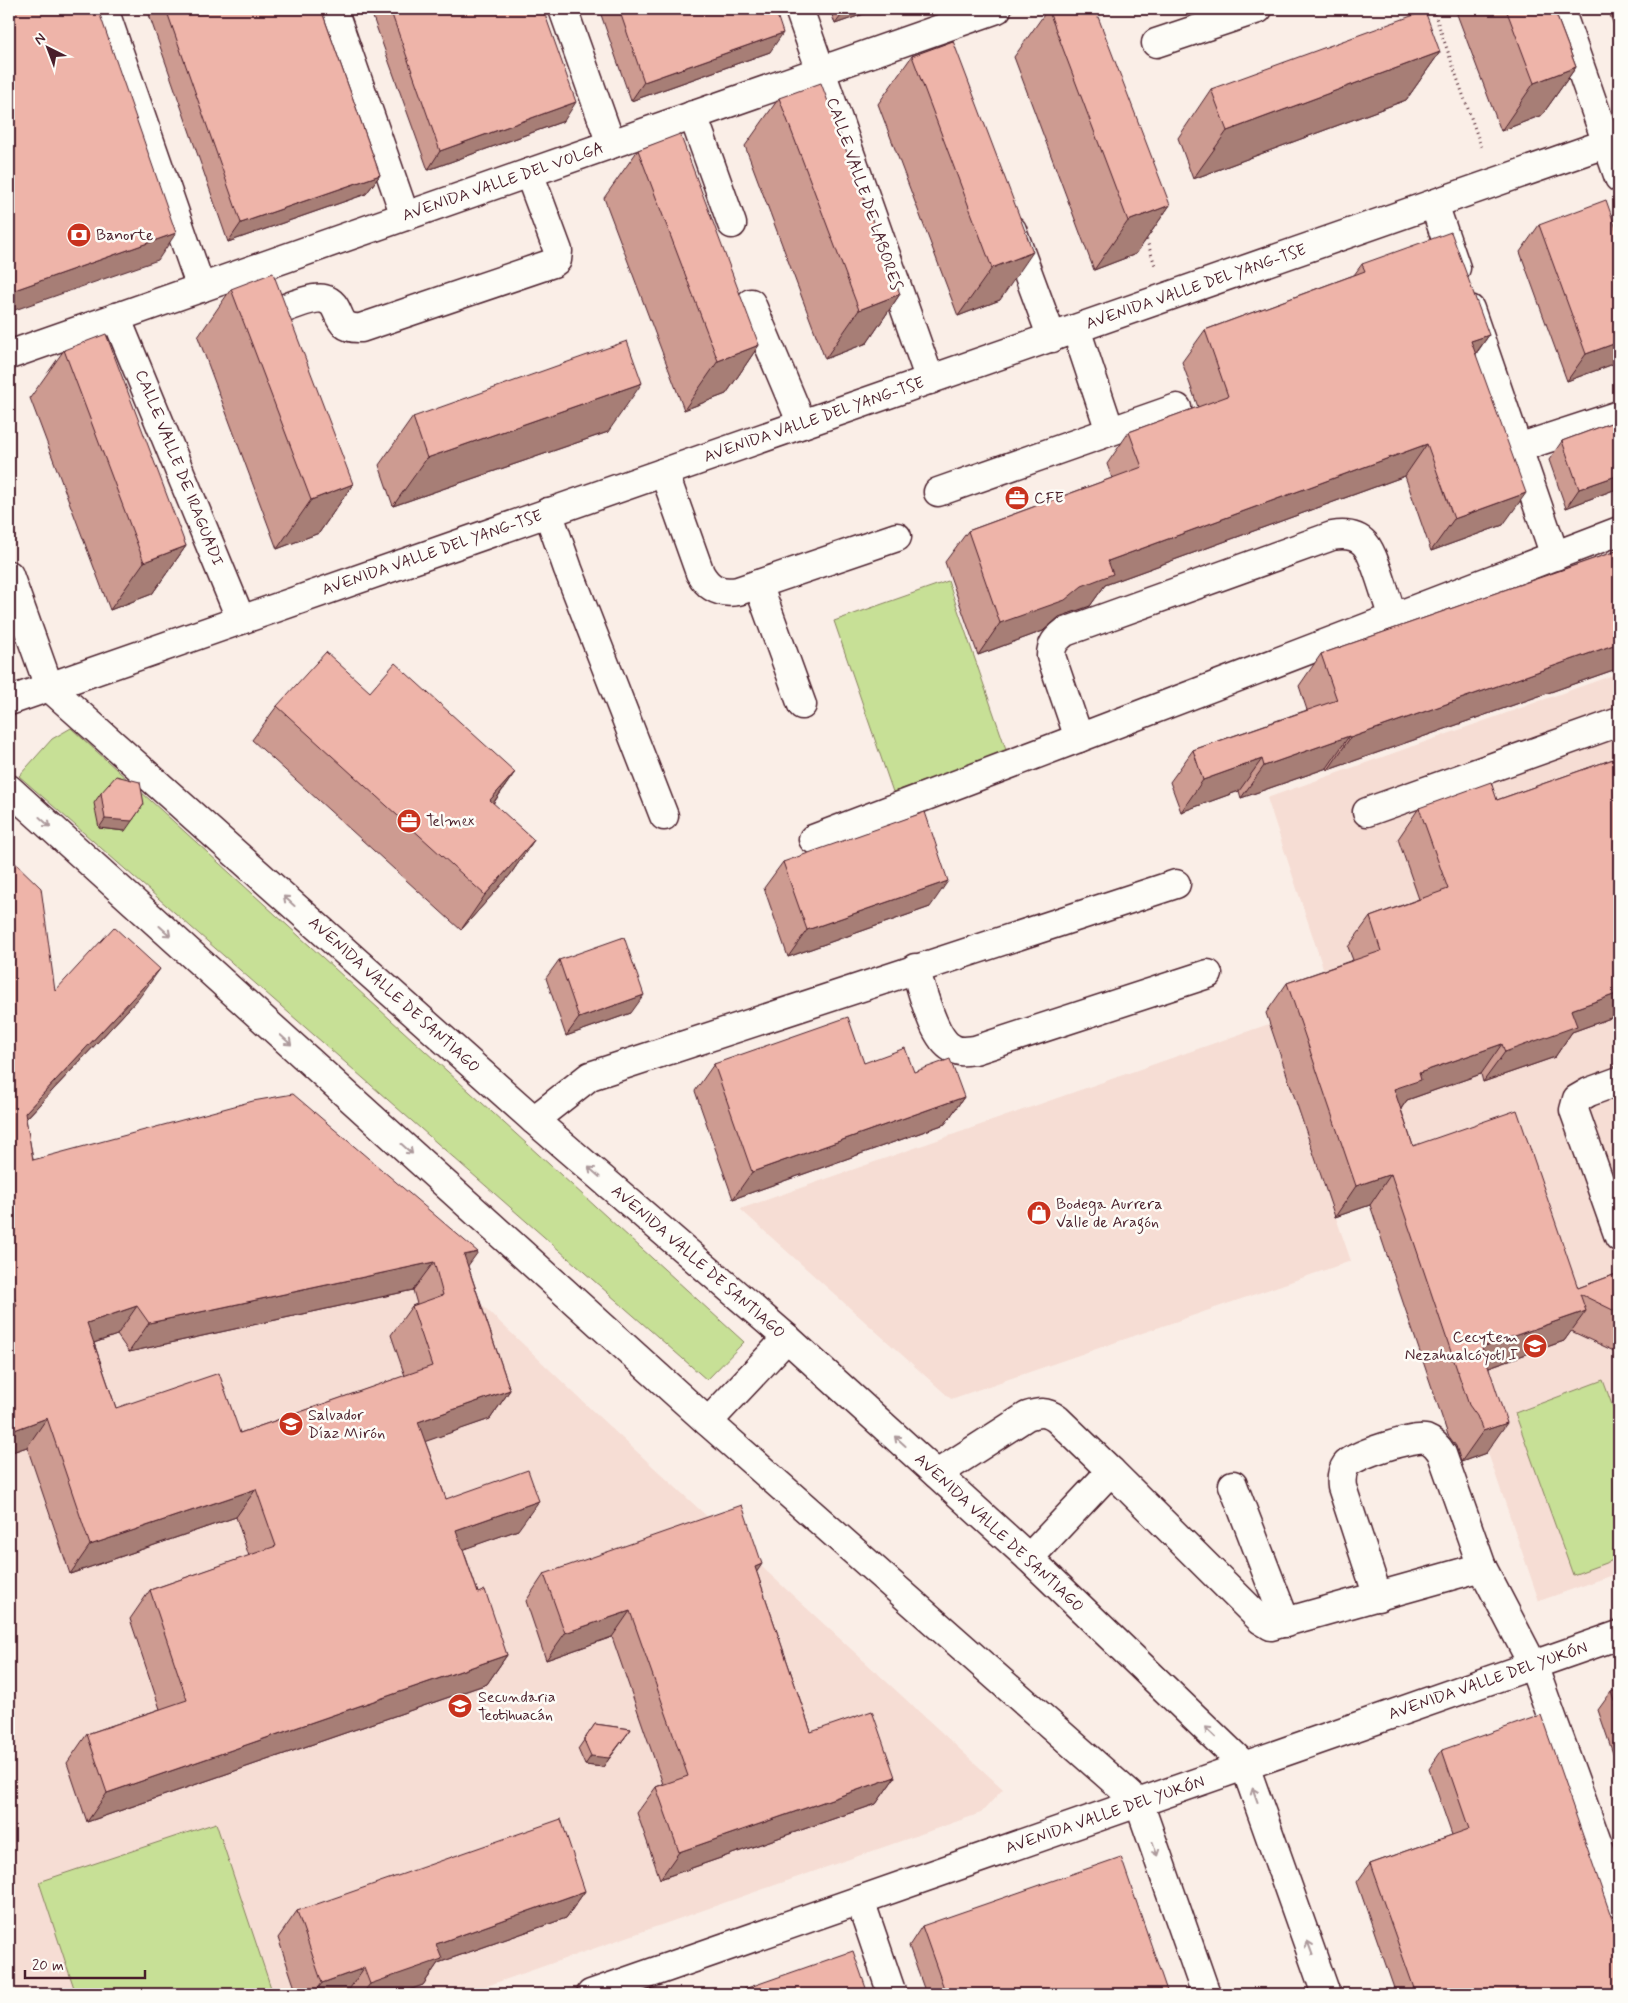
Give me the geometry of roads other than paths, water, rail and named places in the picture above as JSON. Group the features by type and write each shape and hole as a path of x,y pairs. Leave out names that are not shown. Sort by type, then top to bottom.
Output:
{"street":[{"path":"104,9 201,288"},
{"path":"333,9 405,216"},
{"path":"563,9 611,144"},
{"name":"CALLE VALLE DE LABORES","path":"799,9 930,380"},
{"name":"AVENIDA VALLE DEL VOLGA","path":"9,355 821,71 942,41 997,9"},
{"path":"1156,42 1258,9"},
{"path":"1560,9 1613,141 1619,178"},
{"path":"693,115 732,224"},
{"name":"AVENIDA VALLE DEL YANG-TSE","path":"9,701 1613,141"},
{"path":"259,268 280,324 314,299 324,298 332,303 344,325 352,328 361,328 549,266 557,260 558,251 529,173"},
{"path":"1434,204 1555,556"},
{"path":"1005,211 1110,431"},
{"path":"751,303 802,424"},
{"name":"CALLE VALLE DE IRAGUADI","path":"116,317 241,620"},
{"path":"938,492 1176,408"},
{"path":"1518,448 1619,415"},
{"path":"664,472 700,573 705,583 715,590 726,593 738,591 897,537"},
{"path":"548,512 568,569 664,816"},
{"path":"813,839 1619,531"},
{"path":"1080,738 1051,656 1051,648 1054,642 1065,632 1332,536 1344,534 1355,537 1365,544 1371,554 1393,618"},
{"name":"AVENIDA VALLE DE SANTIAGO","path":"9,574 49,687 534,1120 787,1338 1029,1558 1245,1766 1326,1994"},
{"path":"758,584 802,705"},
{"path":"1367,812 1619,722"},
{"path":"9,789 708,1422 1139,1803 1206,1994"},
{"path":"534,1120 590,1076 1176,884"},
{"path":"915,968 938,1032 944,1042 953,1049 964,1052 1208,974"},
{"path":"1619,1081 1588,1092 1577,1099 1574,1110 1619,1237"},
{"path":"708,1422 787,1338"},
{"path":"937,1474 1027,1416 1037,1412 1048,1413 1057,1419 1111,1471 1261,1620 1271,1626 1482,1567"},
{"path":"1378,1597 1342,1487 1341,1475 1347,1464 1357,1457 1413,1439 1425,1439 1436,1444 1442,1454 1482,1567 1533,1665 1619,1903"},
{"path":"1029,1558 1111,1471"},
{"path":"1234,1486 1286,1623"},
{"name":"AVENIDA VALLE DEL YUKÓN","path":"597,1993 1619,1635"},
{"path":"860,1900 892,1994"}],"place":[{"name":"Banorte","path":"79,235"},
{"name":"CFE","path":"1017,498"},
{"name":"Telmex","path":"409,821"},
{"name":"Bodega Aurrera Valle de Aragón","path":"1039,1213"},
{"name":"Cecytem Nezahualcóyotl I","path":"1535,1346"},
{"name":"Salvador Díaz Mirón","path":"291,1424"},
{"name":"Secundaria Teotihuacán","path":"460,1706"}]}
